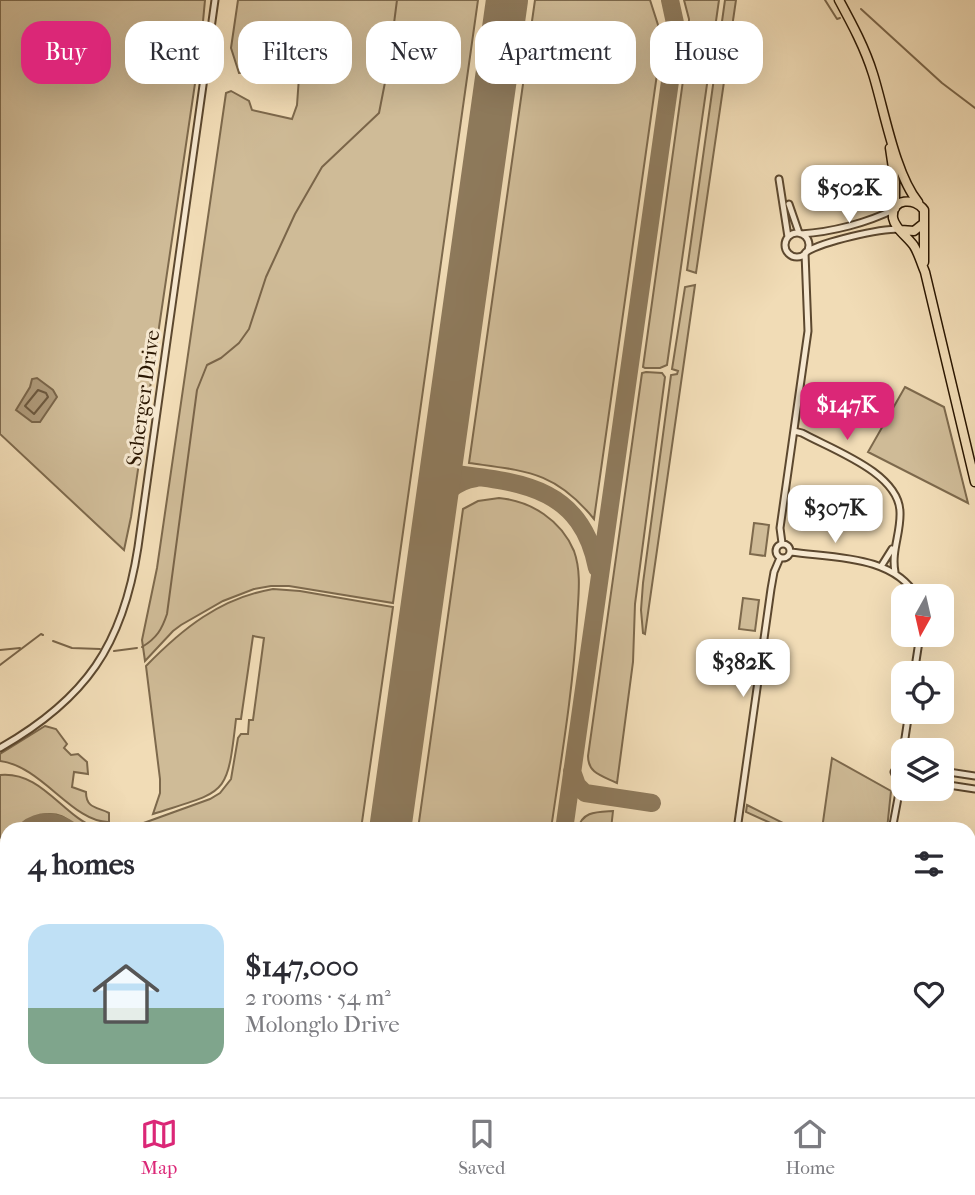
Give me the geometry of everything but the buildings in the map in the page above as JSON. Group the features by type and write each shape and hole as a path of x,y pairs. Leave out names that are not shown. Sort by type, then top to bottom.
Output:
{"main road":[{"path":"839,0 859,37 873,73 907,186 925,213 925,272"},
{"path":"883,110 895,176 893,218 916,249 925,272 975,482"},
{"path":"895,209 907,200 920,205"},
{"path":"901,230 914,231 924,223"}],"street":[{"name":"Scherger Drive","path":"0,748 36,726 82,685 104,654 124,609 136,560 215,0"},
{"path":"779,180 788,237 786,248 796,256 804,274"},
{"path":"782,543 780,528 808,331 804,274 808,242 800,233 789,204"},
{"path":"788,237 874,218 895,209"},
{"path":"796,256 822,245 886,230 901,230"},
{"path":"794,431 886,480 900,506 895,543 895,572"},
{"path":"782,543 788,545 791,552"},
{"path":"780,558 776,551 777,546 782,543"},
{"path":"881,565 895,543"},
{"path":"791,552 881,565 895,572 909,584"},
{"path":"780,558 786,558 791,552"},
{"path":"738,822 774,572 780,558"},
{"path":"954,773 975,776"},
{"path":"954,786 975,789"},
{"path":"894,822 898,801"}],"shaded area":[{"path":"0,0 205,0 203,21 125,21 125,84 195,84 124,550 0,434"},
{"path":"238,0 478,0 393,603 289,586 254,589 223,601 181,625 145,661 142,640 157,568 226,93 231,91 249,101 252,110 292,119 297,105 298,84 352,84 352,21 238,21 238,70 231,48"},
{"path":"535,0 650,0 657,21 650,21 650,84 656,84 594,519 580,503 552,482 507,468 469,463 523,84 636,84 636,21 532,21"},
{"path":"684,0 719,0 716,21 689,19"},
{"path":"725,0 736,0 733,21 722,21"},
{"path":"683,84 707,84 667,365 660,368 643,367"},
{"path":"713,84 724,84 696,273 687,270"},
{"path":"695,285 645,634 641,610 643,583 671,375 677,374 678,371 672,369 685,287"},
{"path":"642,373 662,373 665,377 635,604 633,662 617,783 593,771 588,756"},
{"path":"905,387 944,407 968,503 868,452"},
{"path":"499,498 511,500 544,514 568,540 578,568 579,595 573,673 552,822 419,822 463,509 478,501"},
{"path":"754,523 769,525 765,556 750,554"},
{"path":"273,589 300,591 393,607 362,822 146,822 210,799 220,793 231,779 238,738 241,734 248,734 249,720 253,720 264,638 253,636 241,719 236,719 230,764 219,787 196,800 153,814 160,793 160,779 146,666 203,617 254,593"},
{"path":"743,598 759,600 755,631 739,629"},
{"path":"45,726 56,729 67,744 64,748 71,755 78,754 87,762 88,774 74,772 72,787 86,792 90,805 109,813 109,822 83,814 30,773 0,761 0,754"},
{"path":"832,758 891,791 888,822 823,822"},
{"path":"0,775 28,780 84,822 70,822 63,817 47,814 27,822 0,822"},
{"path":"747,805 781,822 768,822 746,812"},
{"path":"613,811 612,822 581,822 596,812"}],"water":[{"path":"37,378 53,390 57,397 40,422 32,422 16,410 32,379"}],"waterway":[{"path":"142,647 158,633 167,614 197,390 207,365 221,358 239,343 249,329 266,277 295,214 322,167 379,113 397,0"},
{"path":"825,0 837,19 840,18"},
{"path":"861,9 942,83 975,108"},
{"path":"0,665 43,635"},
{"path":"53,641 72,648 100,649"},
{"path":"0,650 20,648"},
{"path":"114,651 137,648"}],"taxiway":[{"path":"565,822 675,46 675,23 670,0"},
{"path":"440,472 517,484 539,491 559,502 575,518 588,539 597,568"},
{"path":"434,515 449,490 461,482 476,478"},
{"path":"572,771 577,785 585,793 652,803"}],"runway":[{"path":"391,822 507,0"}]}
